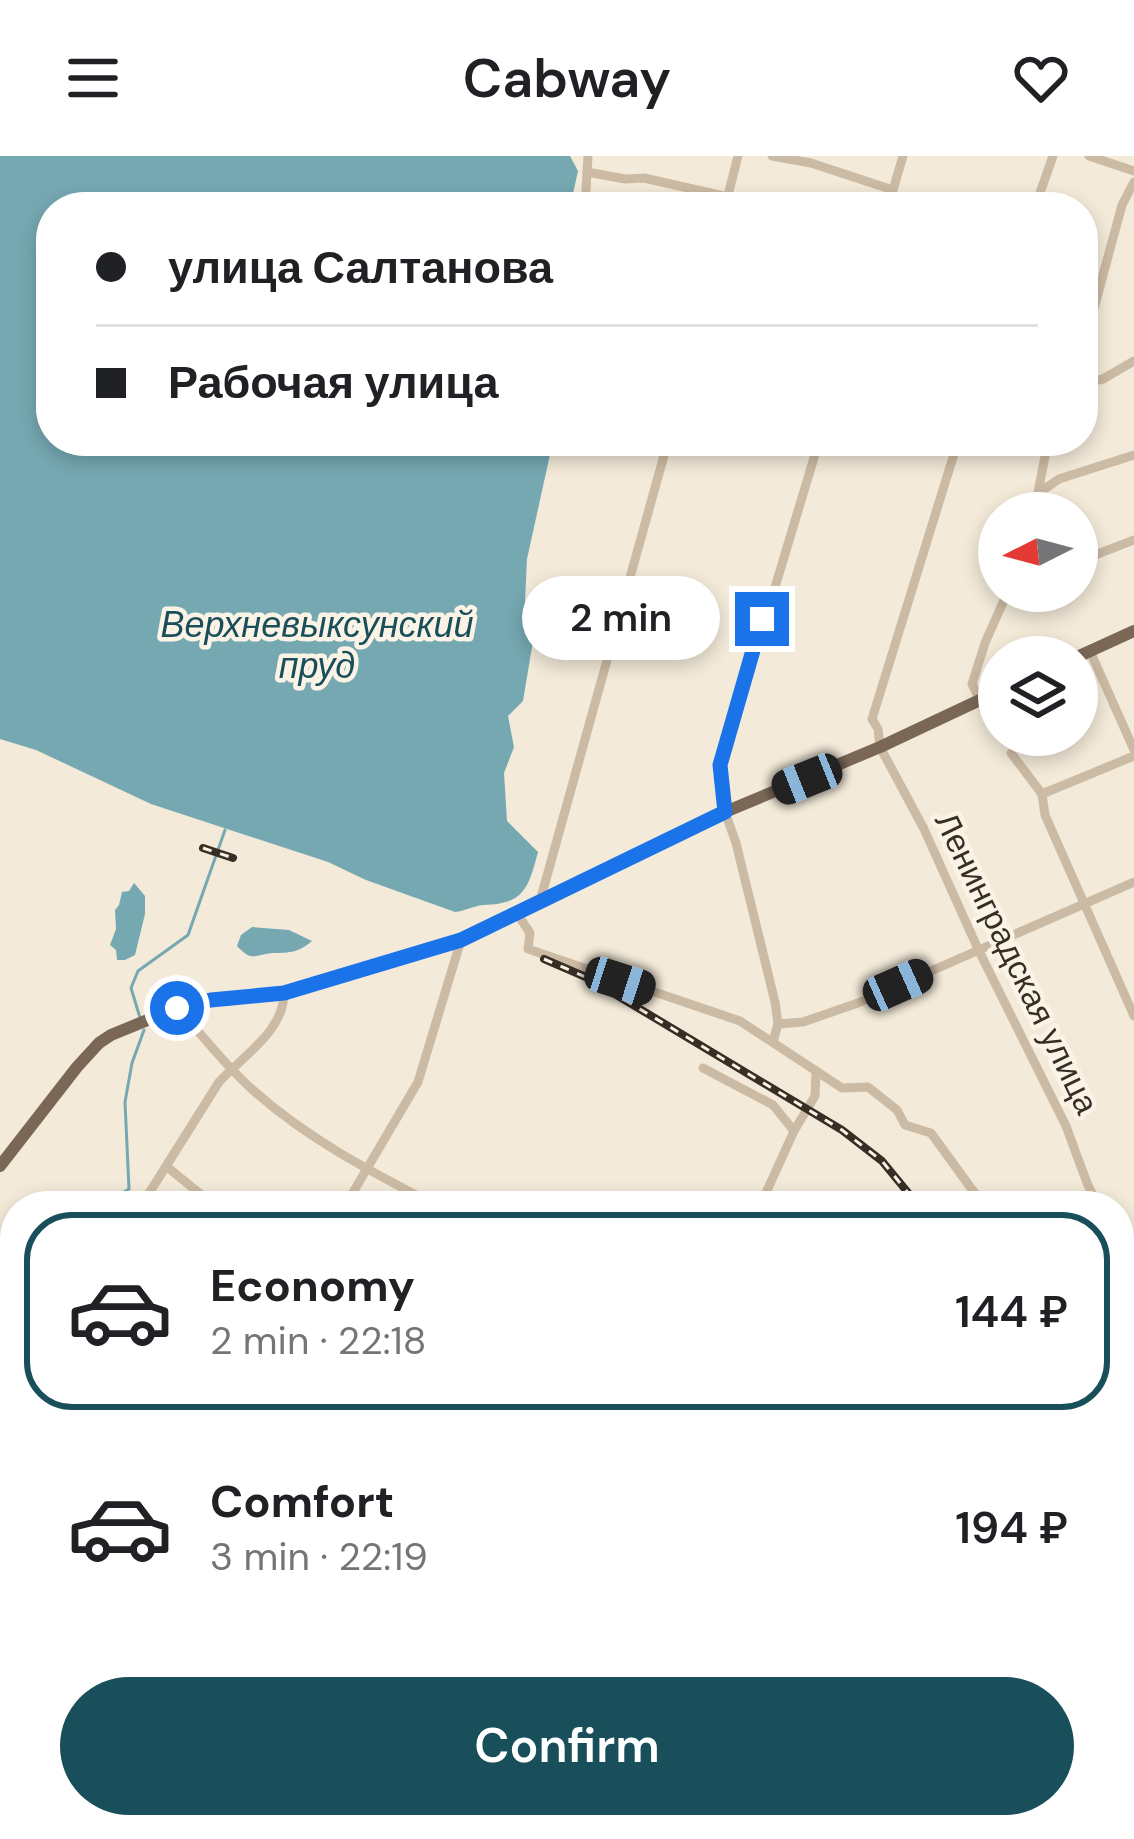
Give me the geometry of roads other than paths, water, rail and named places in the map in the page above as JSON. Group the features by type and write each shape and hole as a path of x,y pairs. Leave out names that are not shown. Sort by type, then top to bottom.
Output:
{"main road":[{"path":"1098,648 1134,631"},
{"path":"0,1166 88,1054 126,1028 177,1008 284,993 461,940 725,812 978,701"}],"street":[{"path":"586,192 588,156"},
{"path":"729,192 738,156"},
{"path":"772,156 811,163 893,190 903,156"},
{"path":"1040,192 1052,156"},
{"path":"1089,156 1134,171"},
{"path":"587,172 644,178 692,192"},
{"path":"1098,292 1121,205 1134,182"},
{"path":"1098,380 1134,361"},
{"path":"1040,492 1059,479 1134,454"},
{"path":"540,901 664,456"},
{"path":"772,1042 778,1024 776,1002 725,812 720,765 814,456"},
{"path":"880,747 872,719 953,456"},
{"path":"1037,492 1044,456"},
{"path":"1040,474 1059,479"},
{"path":"1098,554 1134,540"},
{"path":"978,665 972,684 978,696"},
{"path":"1042,794 1134,753 1098,682"},
{"name":"Ленинградская улица","path":"880,747 1066,1126 1092,1191"},
{"path":"1014,756 1042,794 1045,815 1134,1016"},
{"path":"778,1024 802,1022 858,1004 1134,882"},
{"path":"518,915 530,933 528,950 740,1021 842,1088"},
{"path":"353,1191 418,1082 461,940"},
{"path":"150,1191 208,1097 279,1017 284,993"},
{"path":"177,1008 230,1069 284,1114 365,1170 406,1191"},
{"path":"703,1068 773,1105 794,1132"},
{"path":"767,1191 815,1096 816,1072"},
{"path":"815,1096 868,1087 897,1110 905,1125 931,1133 973,1191"},
{"path":"166,1166 197,1191"}],"water":[{"name":"Верхневыксунский пруд","path":"0,156 570,156 578,171 573,192 36,192 36,456 550,456 527,559 525,601 533,641 523,701 508,716 514,747 504,773 507,821 538,852 522,892 507,902 455,912 328,862 151,804 36,750 0,739"},
{"path":"134,883 145,896 145,914 135,955 117,960 110,945 116,929 115,910 122,892"},
{"path":"252,927 289,930 312,941 294,951 250,956 237,946 241,935"}],"waterway":[{"path":"141,1021 131,988 138,971 188,935 225,830"},
{"path":"126,1191 125,1102 144,1030"}],"railway":[{"path":"203,848 233,858"},
{"path":"544,959 588,978 842,1130 882,1161 907,1191"}]}
